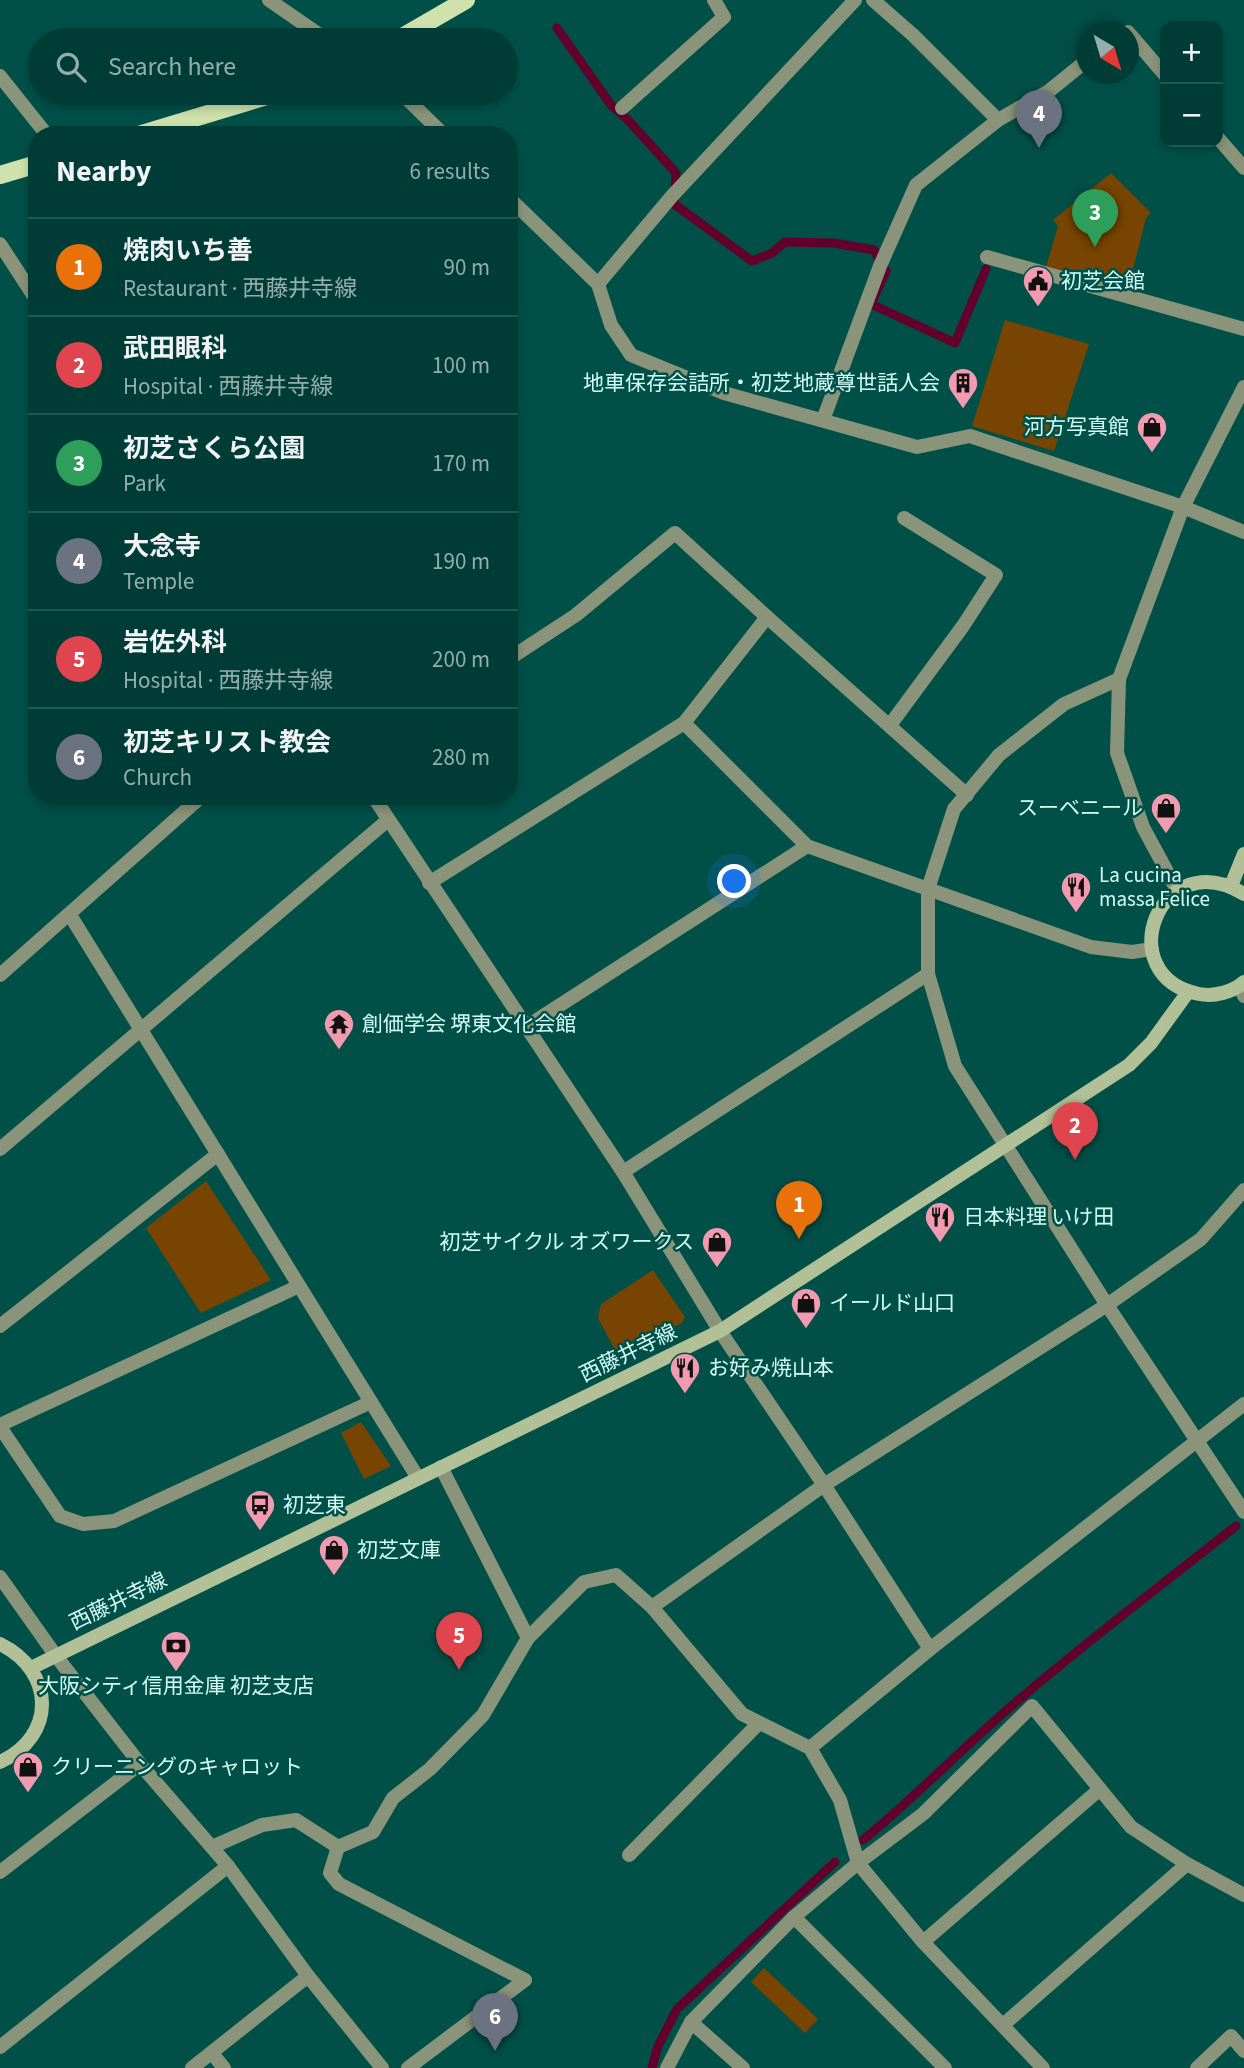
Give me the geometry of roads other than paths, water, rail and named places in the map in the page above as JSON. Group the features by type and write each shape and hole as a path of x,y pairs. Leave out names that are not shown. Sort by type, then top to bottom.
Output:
{"main road":[{"path":"418,28 466,0"},
{"path":"168,126 237,105"},
{"path":"0,175 28,167"},
{"path":"1231,886 1244,853"},
{"path":"1243,988 1205,996 1188,992 1173,984 1161,972 1150,940 1153,921 1162,904 1177,890 1194,883 1213,881 1231,886 1244,894"},
{"name":"西藤井寺線","path":"31,1668 720,1331 1129,1065 1151,1043 1188,992"},
{"path":"0,1644 16,1652 31,1668 40,1685 42,1705 38,1724 29,1742 14,1755 0,1762"}],"street":[{"path":"269,0 310,28"},
{"path":"622,108 724,17 714,0"},
{"path":"598,284 675,192 855,0"},
{"path":"873,0 913,35 998,120"},
{"path":"1139,45 1160,69"},
{"path":"823,420 882,262 916,185 998,120 1049,91 1076,70"},
{"path":"0,76 40,126"},
{"path":"413,105 435,126"},
{"path":"1223,144 1244,167"},
{"path":"518,207 598,284 611,325 631,355 724,393 917,447 970,436 1183,507 1244,532"},
{"path":"0,244 28,288"},
{"path":"987,257 1244,329"},
{"path":"1177,890 1143,827 1117,753 1119,679 1183,507 1244,387"},
{"path":"890,725 963,626 996,575 904,518"},
{"path":"518,653 576,615 675,533 967,794"},
{"path":"429,883 684,723 767,617"},
{"path":"1119,679 1064,704 999,755 954,809 928,889 928,974 955,1066 1107,1305 1244,1513"},
{"path":"684,723 807,846 1091,947 1132,952 1152,949"},
{"path":"0,975 192,805"},
{"path":"379,805 623,1172 720,1331 930,1649"},
{"path":"0,1149 388,820"},
{"path":"526,1027 807,846"},
{"path":"70,915 418,1478"},
{"path":"623,1172 928,974"},
{"path":"0,1326 218,1154"},
{"path":"652,1607 824,1485 1107,1305 1201,1239 1244,1190"},
{"path":"299,1286 0,1426 60,1516 83,1524 114,1521 371,1402"},
{"path":"810,1748 930,1649 1244,1404"},
{"path":"441,1467 528,1638"},
{"path":"408,2068 525,1980 339,1884 330,1873 338,1847 373,1832 393,1798 430,1769 483,1715 528,1638 584,1582 616,1575 652,1607 742,1714 810,1748 840,1800 858,1863 923,1942 1043,2068"},
{"path":"0,1577 56,1656 140,1764 228,1866 308,1976 382,2068"},
{"path":"667,2068 691,2022 794,1917 858,1863 923,1814 1032,1706 1131,1827 1187,1864 1244,1895"},
{"path":"629,1855 759,1723"},
{"path":"0,1872 140,1764"},
{"path":"923,1942 1100,1789"},
{"path":"212,1847 262,1825 296,1819 338,1847"},
{"path":"1003,2025 1187,1864"},
{"path":"0,2047 228,1866"},
{"path":"794,1917 945,2068"},
{"path":"192,2068 308,1976"},
{"path":"691,2022 743,2068"},
{"path":"1197,2068 1231,2036 1244,2051"},
{"path":"212,2053 224,2068"}],"waterway":[{"path":"557,28 611,105 676,173 674,204 752,261 772,253 785,242 834,243 874,250 886,271 871,304 955,343 986,269"},
{"path":"863,1840 1048,1675 1236,1526"},
{"path":"652,2068 658,2046 677,2009 835,1862"}],"place":[{"name":"大念寺","path":"1039,148"},
{"name":"初芝さくら公園","path":"1095,247"},
{"name":"初芝会館","path":"1038,308"},
{"name":"地車保存会詰所・初芝地蔵尊世話人会","path":"963,410"},
{"name":"河方写真館","path":"1152,454"},
{"name":"スーベニール","path":"1166,835"},
{"name":"La cucina massa Felice","path":"1076,914"},
{"name":"創価学会 堺東文化会館","path":"339,1051"},
{"name":"武田眼科","path":"1075,1160"},
{"name":"焼肉いち善","path":"799,1239"},
{"name":"日本料理 いけ田","path":"940,1244"},
{"name":"初芝サイクル オズワークス","path":"717,1269"},
{"name":"イールド山口","path":"806,1330"},
{"name":"お好み焼山本","path":"685,1395"},
{"name":"初芝東","path":"260,1532"},
{"name":"初芝文庫","path":"334,1577"},
{"name":"岩佐外科","path":"459,1670"},
{"name":"大阪シティ信用金庫 初芝支店","path":"176,1673"},
{"name":"クリーニングのキャロット","path":"28,1794"},
{"name":"初芝キリスト教会","path":"495,2051"}]}
